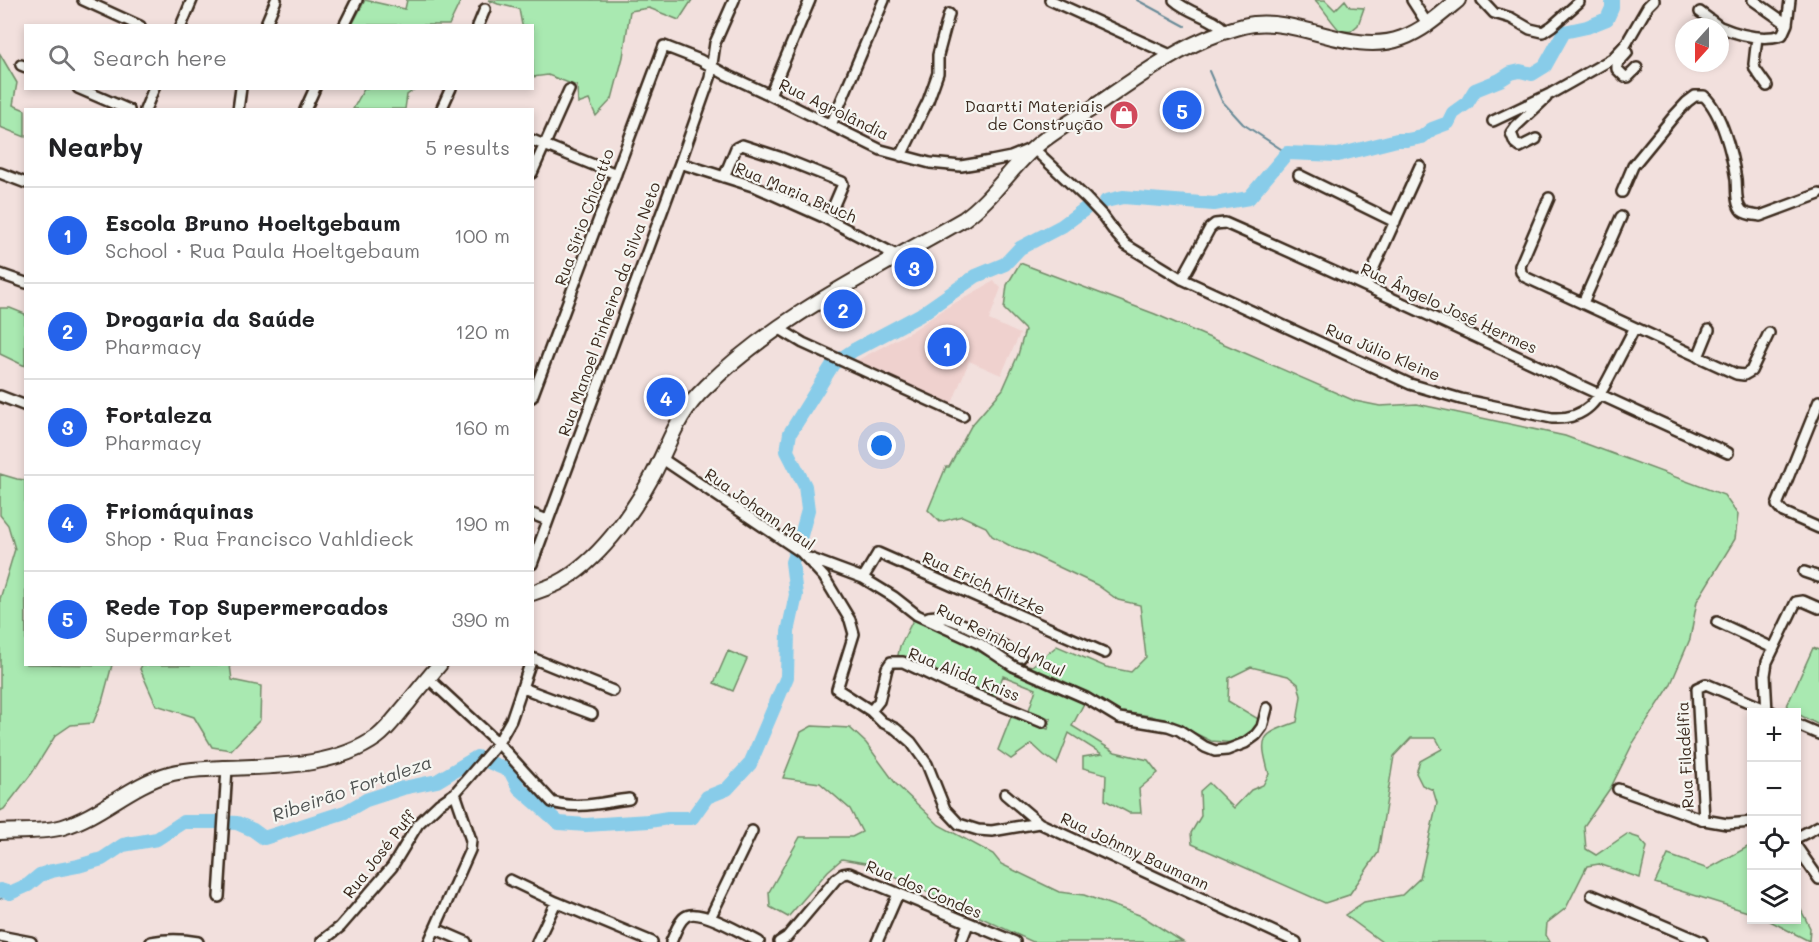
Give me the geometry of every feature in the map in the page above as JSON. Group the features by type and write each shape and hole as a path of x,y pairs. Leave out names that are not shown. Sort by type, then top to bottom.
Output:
{"main road":[{"path":"534,592 558,584 587,564 597,553 635,504 653,475 676,424 695,398 733,361 778,328 964,219 979,208 1033,148 1128,83 1207,38 1254,24 1287,26 1338,39 1377,42 1401,38 1428,25 1458,0"},
{"path":"0,832 48,830 63,827 101,810 130,790 169,774 328,760 346,754 379,736 438,666"}],"street":[{"path":"83,0 136,24"},
{"path":"182,24 192,0"},
{"path":"266,24 276,0"},
{"path":"345,24 357,0"},
{"name":"Rua Manoel Pinheiro da Silva Neto","path":"534,558 680,164 710,78 715,43 734,0"},
{"path":"770,95 810,0"},
{"path":"831,125 884,0"},
{"path":"1050,0 1173,56"},
{"path":"1174,0 1185,8 1221,24 1227,31"},
{"path":"1412,0 1428,25"},
{"path":"1482,0 1494,13 1511,18 1530,29 1543,32 1579,2"},
{"path":"1493,121 1550,94 1612,59 1624,47 1653,0"},
{"path":"1753,0 1787,24"},
{"path":"1729,30 1757,38 1782,35 1787,24 1790,0"},
{"path":"479,24 485,9"},
{"path":"1700,12 1708,18"},
{"path":"901,156 928,101 938,73 938,55 949,14"},
{"path":"1757,38 1755,69 1767,86"},
{"name":"Rua Agrolândia","path":"664,46 711,65 881,150 901,156 930,163 961,166 1011,157 1033,148"},
{"name":"Rua Sírio Chicatto","path":"534,392 664,46"},
{"path":"1624,47 1627,53 1617,64 1617,69 1628,77 1637,68"},
{"path":"83,90 124,108"},
{"path":"146,108 153,90"},
{"path":"238,108 241,90"},
{"path":"306,108 314,90"},
{"path":"442,108 450,90"},
{"path":"534,168 569,90"},
{"path":"1536,139 1520,147 1515,143 1511,133 1550,94"},
{"path":"1622,192 1633,166 1674,116 1695,96 1704,96 1710,102 1719,121 1729,150 1736,179 1738,203 1742,210 1760,216 1819,194"},
{"path":"534,141 616,174"},
{"path":"724,177 736,148 742,145 842,182 834,205"},
{"name":"Rua Júlio Kleine","path":"1033,148 1086,198 1117,236 1137,253 1182,279 1410,384 1461,399 1552,418 1577,415 1600,396 1634,329"},
{"name":"Rua Maria Bruch","path":"680,164 756,187 821,216 898,256"},
{"path":"1366,285 1420,166"},
{"path":"0,173 24,182"},
{"path":"1299,175 1395,222"},
{"path":"1549,198 1520,266 1525,277 1736,374 1744,375 1751,370 1769,333"},
{"path":"1583,303 1621,217"},
{"name":"Rua Ângelo José Hermes","path":"1182,279 1210,228 1215,224 1225,223 1366,285 1600,396 1728,453"},
{"path":"0,274 24,282"},
{"path":"778,328 803,343 963,416"},
{"path":"1698,357 1709,330"},
{"path":"0,396 24,405"},
{"path":"1819,401 1777,505 1783,512 1819,528"},
{"name":"Rua Johann Maul","path":"661,458 804,555 824,577 853,627 854,634 837,689 871,711"},
{"path":"534,515 547,520"},
{"name":"Rua Erich Klitzke","path":"863,578 878,554 1105,653"},
{"name":"Rua Reinhold Maul","path":"804,555 863,578 894,597 917,615 980,644 1013,666 1086,698 1119,718 1168,726 1215,751 1227,750 1245,743 1256,735 1262,727 1268,708"},
{"path":"1804,572 1819,577"},
{"path":"1769,708 1765,675 1773,648 1796,602 1803,601 1819,608"},
{"path":"926,618 935,615 960,623 1021,657"},
{"path":"1717,622 1773,648"},
{"path":"534,659 613,691"},
{"name":"Rua Alida Kniss","path":"871,711 879,701 887,668 891,662 903,662 947,683 1042,722"},
{"name":"Rua José Puff","path":"321,942 340,927 392,867 418,825 455,793 495,747 512,720 529,666"},
{"path":"428,678 552,802 577,806 629,799"},
{"name":"Rua Filadélfia","path":"1704,820 1696,688 1706,684 1760,708"},
{"path":"523,688 592,714"},
{"name":"Rua Johnny Baumann","path":"871,711 882,722 896,729 912,742 927,764 945,809 959,824 978,830 992,831 1039,823 1296,942"},
{"path":"1801,726 1819,734"},
{"path":"219,897 227,768"},
{"path":"1617,789 1704,820 1727,824 1747,822"},
{"path":"429,942 470,850 471,840 455,793"},
{"path":"1005,794 1039,823"},
{"path":"1801,836 1819,826"},
{"path":"710,918 752,831"},
{"path":"1801,852 1819,879"},
{"name":"Rua dos Condes","path":"779,942 787,937 836,879 849,873 1015,942"},
{"path":"510,880 652,942"},
{"path":"877,942 898,894"},
{"path":"1592,895 1702,942"},
{"path":"537,942 556,902"},
{"path":"671,942 686,915 693,913 710,918 759,942"},
{"path":"961,942 968,924"},
{"path":"436,929 466,942"},
{"path":"0,936 31,942"},
{"path":"151,942 183,939 198,942"}],"shaded area":[{"path":"994,281 1001,288 989,320 1020,334 1001,375 969,361 951,406 854,362 912,331 946,308"}],"green space":[{"path":"365,0 405,9 407,0 461,0 449,24 353,24"},
{"path":"488,0 692,0 679,20 649,8 630,11 623,57 612,99 596,116 589,100 578,104 577,86 548,75 534,77 534,24 522,24 519,9"},
{"path":"1315,0 1325,0 1335,10 1345,0 1350,7 1364,8 1358,25 1351,31 1341,31"},
{"path":"0,54 17,83 13,105 24,110 24,137 0,127"},
{"path":"363,90 414,90 407,95 405,108 354,108"},
{"path":"1020,263 1155,314 1355,401 1380,406 1417,404 1565,436 1724,495 1738,515 1735,539 1697,601 1690,639 1670,686 1633,743 1611,787 1584,826 1586,849 1596,855 1627,834 1639,838 1647,847 1640,878 1599,864 1587,866 1566,908 1547,923 1546,935 1550,942 1382,942 1345,915 1364,902 1402,895 1420,878 1437,803 1433,790 1422,785 1416,773 1420,761 1442,749 1436,738 1411,738 1394,756 1378,853 1349,895 1325,903 1192,844 1191,833 1201,816 1200,791 1209,783 1234,808 1251,790 1263,785 1269,774 1264,752 1265,739 1276,730 1297,722 1301,696 1298,684 1288,676 1251,667 1229,678 1228,701 1260,720 1257,731 1236,743 1211,741 1178,725 1151,716 1121,712 1088,696 1072,726 1115,752 1148,760 1158,773 1139,789 1141,813 1129,813 1105,800 1106,774 1083,768 1083,757 1102,754 1069,733 1057,764 1032,744 1011,759 998,750 1011,717 1048,729 1051,719 1029,710 1036,689 1003,676 995,696 898,655 913,620 952,636 987,656 1032,666 1057,646 1106,667 1131,672 1146,657 1140,605 1118,600 1097,585 1014,548 992,536 986,527 962,516 940,522 928,510 946,467 949,467 971,426 1003,389 1018,355 1025,330 1004,309 1007,285"},
{"path":"0,308 10,308 24,314 24,366 0,354"},
{"path":"0,474 24,480 24,666 112,666 102,702 93,723 71,725 55,736 32,773 0,811 0,599 15,549 8,525 0,515"},
{"path":"1813,648 1819,650 1819,725 1801,716 1801,708 1786,708"},
{"path":"728,651 747,659 733,691 714,683"},
{"path":"142,666 230,666 232,680 261,686 260,720 231,750 212,747 194,717 156,705 140,669"},
{"path":"812,726 850,728 866,743 896,784 939,825 993,854 1001,864 1059,892 1084,895 1142,916 1183,942 1033,942 865,863 842,859 828,871 788,917 770,907 769,892 800,837 852,837 862,832 850,809 820,783 783,778 801,732"},
{"path":"1747,847 1747,912 1655,883 1668,855 1708,869"},
{"path":"1801,910 1810,928 1809,941 1776,924 1801,924"}],"waterway":[{"path":"1137,0 1185,26"},
{"name":"Ribeirão Fortaleza","path":"1106,201 1123,197 1214,204 1249,198 1287,153 1338,155 1397,140 1422,137 1432,129 1448,123 1453,113 1467,103 1475,90 1511,73 1520,71 1532,74 1545,66 1564,32 1587,27 1607,19 1612,8 1612,0"},
{"path":"1209,71 1222,101 1243,124 1287,153"},
{"name":"Ribeirão Fortaleza","path":"0,890 10,893 28,885 40,875 102,859 123,845 157,839 183,822 237,823 264,838 345,812 366,800 403,788 437,781 477,757 510,771 519,788 559,823 586,825 692,818 707,797 727,789 750,764 787,677 788,632 796,595 792,562 808,510 805,486 787,451 790,433 833,364 854,350 920,315 976,276 1005,264 1020,248 1062,226 1085,209"},
{"name":"Ribeirão Fortaleza","path":"0,899 10,893"}],"place":[{"name":"Rede Top Supermercados","path":"1182,110"},
{"name":"Daartti Materiais de Construção","path":"1124,115"},
{"name":"Fortaleza","path":"914,267"},
{"name":"Drogaria da Saúde","path":"843,309"},
{"name":"Escola Bruno Hoeltgebaum","path":"947,347"},
{"name":"Friomáquinas","path":"666,397"}]}
